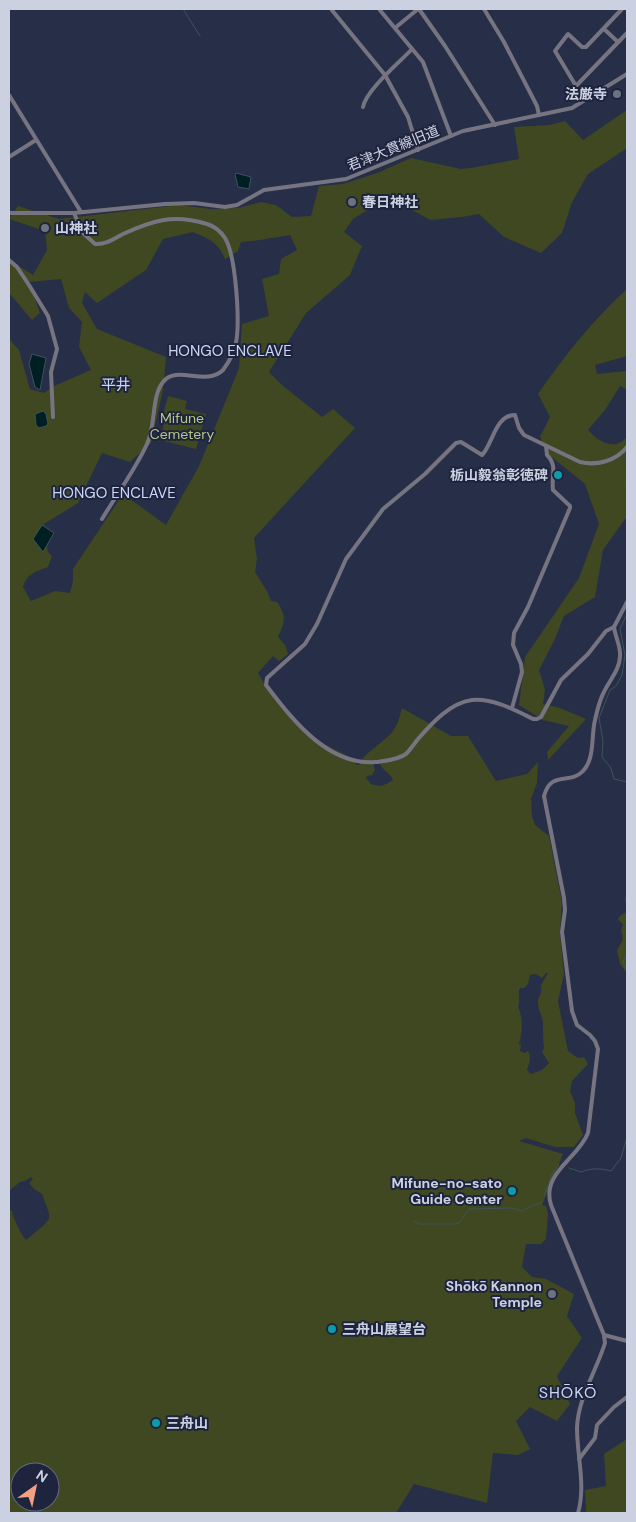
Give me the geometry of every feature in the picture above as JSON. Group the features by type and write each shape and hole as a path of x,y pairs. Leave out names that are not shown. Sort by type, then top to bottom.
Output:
{"street":[{"path":"331,9 385,75 408,118 418,150"},
{"path":"379,9 427,69 451,136"},
{"path":"395,28 419,9 495,125"},
{"path":"484,9 537,106 539,115"},
{"path":"622,9 586,47 582,46 568,34 555,51 576,86 627,33"},
{"path":"604,29 618,42"},
{"path":"363,107 364,101 385,75 412,49"},
{"name":"君津大貫線旧道","path":"9,213 74,213 165,204 194,203 224,207 237,205 264,190 346,179 463,131 572,108 627,74"},
{"path":"9,95 81,212"},
{"path":"9,157 36,140"},
{"path":"74,213 85,236 95,244 100,244 159,220 179,219 209,225 221,233 229,250 238,310 236,343 232,355 222,370 209,377 174,375 164,380 159,388 153,427 148,443 102,518"},
{"path":"9,260 17,267 46,312 57,349 51,372 53,417"},
{"path":"627,447 623,453 610,460 589,464 580,462 524,436 515,415 506,418 501,423 494,432 486,451 480,456 461,442 456,443 429,470 383,509 346,559 305,644 267,678 266,685 285,709 328,751 359,762 376,763 406,754 424,732 455,706 471,700 483,700 512,708 533,719 541,717 561,680 588,654 606,632 614,627 627,602"},
{"path":"512,708 522,672 521,664 513,645 514,633 528,608 570,508 553,490 554,465 546,455 546,446"},
{"path":"578,1513 580,1494 577,1428 579,1413 605,1343 604,1335 549,1199 549,1186 565,1162 581,1146 588,1133 598,1049 590,1035 577,1025 572,1011 562,932 565,910 564,898 544,796 546,789 553,782 579,774 588,764 594,723 599,705 619,664 620,655 614,627"},
{"path":"604,1335 627,1341"},
{"path":"579,1460 595,1438 597,1425 627,1396"}],"green space":[{"path":"627,110 627,148 588,174 572,202 562,233 541,253 504,237 479,214 430,220 395,200 379,203 353,219 344,232 362,246 350,275 306,313 269,372 322,417 333,409 355,428 254,538 257,559 255,572 271,601 277,602 284,615 278,637 285,645 288,654 279,661 273,656 258,673 267,689 287,714 310,735 355,759 355,764 359,765 365,756 393,731 398,723 402,708 451,736 468,736 496,781 527,774 538,762 537,783 531,799 532,816 535,825 549,836 562,902 560,933 564,974 558,1001 568,1051 578,1058 584,1057 588,1064 572,1081 570,1091 583,1135 574,1147 555,1147 526,1138 519,1141 563,1154 542,1205 546,1206 548,1214 546,1239 541,1244 526,1244 522,1267 532,1277 546,1279 574,1294 567,1316 582,1338 557,1376 570,1404 557,1421 530,1407 516,1421 530,1449 518,1455 493,1453 487,1503 414,1484 396,1513 9,1513 9,1209 13,1212 12,1214 26,1240 49,1219 49,1213 42,1194 29,1183 33,1179 31,1177 20,1182 9,1191 9,339 19,350 30,389 44,393 54,386 91,370 79,347 82,322 69,308 61,279 29,282 40,313 32,320 9,293 9,260 33,275 47,250 45,231 9,219 18,206 59,219 179,205 211,209 238,208 261,202 276,205 292,217 311,216 319,186 343,184 377,173 411,158 461,169 519,159 514,127 549,125 565,121 583,140","holes":["193,232 212,242 225,259 238,251 241,242 290,235 297,250 281,259 279,274 262,279 269,316 242,324 239,368 199,466 166,525 123,494 73,569 70,593 55,591 31,601 23,587 25,582 32,574 48,567 52,556 48,552 44,524 78,503 102,453 130,462 151,443 163,390 166,357 97,329 82,303 85,292 97,303 146,270 163,239","373,763 380,763 393,780 382,785 371,784 366,778 372,775 375,770","548,973 541,985 538,1004 543,1024 544,1048 542,1052 549,1063 542,1070 531,1074 527,1070 530,1059 528,1051 525,1053 520,1051 521,1045 519,1044 522,1025 518,1006 519,993 520,988 524,988 528,984 530,975 536,974 542,978"]},
{"path":"627,289 627,356 595,365 597,374 626,371 627,390 620,386 605,410 588,430 596,438 606,443 617,444 627,437 627,519 625,519 603,550 595,597 564,616 539,670 545,690 543,704 560,708 586,719 548,760 547,752 569,726 543,720 519,705 525,657 579,578 599,524 585,484 548,454 540,437 550,417 538,394 558,366 602,313"},
{"name":"Mifune Cemetery","path":"168,396 187,401 185,409 206,414 196,449 160,440 164,423 161,422"},
{"path":"627,894 627,912 625,898"},
{"path":"627,912 627,973 620,964 617,950 623,939 621,931 623,925 618,919"},
{"path":"627,1439 627,1513 586,1513 585,1490 606,1486 604,1454"}],"shaded area":[{"path":"236,173 251,177 249,189 238,187"},
{"path":"32,354 46,358 40,390 35,387 29,364"},
{"path":"43,411 46,414 48,424 39,428 36,425 35,414"},
{"path":"42,525 54,533 43,552 33,539"}],"waterway":[{"path":"183,9 200,36"},
{"path":"627,476 627,493"},
{"path":"627,614 620,629 625,655 622,675 616,686 610,690 599,718 603,741 602,757 611,768 614,779 627,782"},
{"path":"627,956 623,962 627,970"},
{"path":"569,1168 581,1172 596,1169 611,1171 621,1158 627,1137"},
{"path":"544,1196 553,1172 559,1165"},
{"path":"414,1221 419,1224 455,1224 459,1223 469,1209 512,1208 521,1211 542,1202"}],"place":[{"name":"法厳寺","path":"617,94"},
{"name":"春日神社","path":"352,202"},
{"name":"山神社","path":"45,228"},
{"name":"栃山毅翁彰徳碑","path":"558,475"},
{"name":"Mifune-no-sato Guide Center","path":"512,1191"},
{"name":"Shōkō Kannon Temple","path":"552,1294"},
{"name":"三舟山展望台","path":"332,1329"},
{"name":"三舟山","path":"156,1423"}],"district":[{"name":"HONGO ENCLAVE","path":"230,351"},
{"name":"平井","path":"116,385"},
{"name":"HONGO ENCLAVE","path":"114,493"},
{"name":"SHŌKŌ","path":"568,1392"}]}
